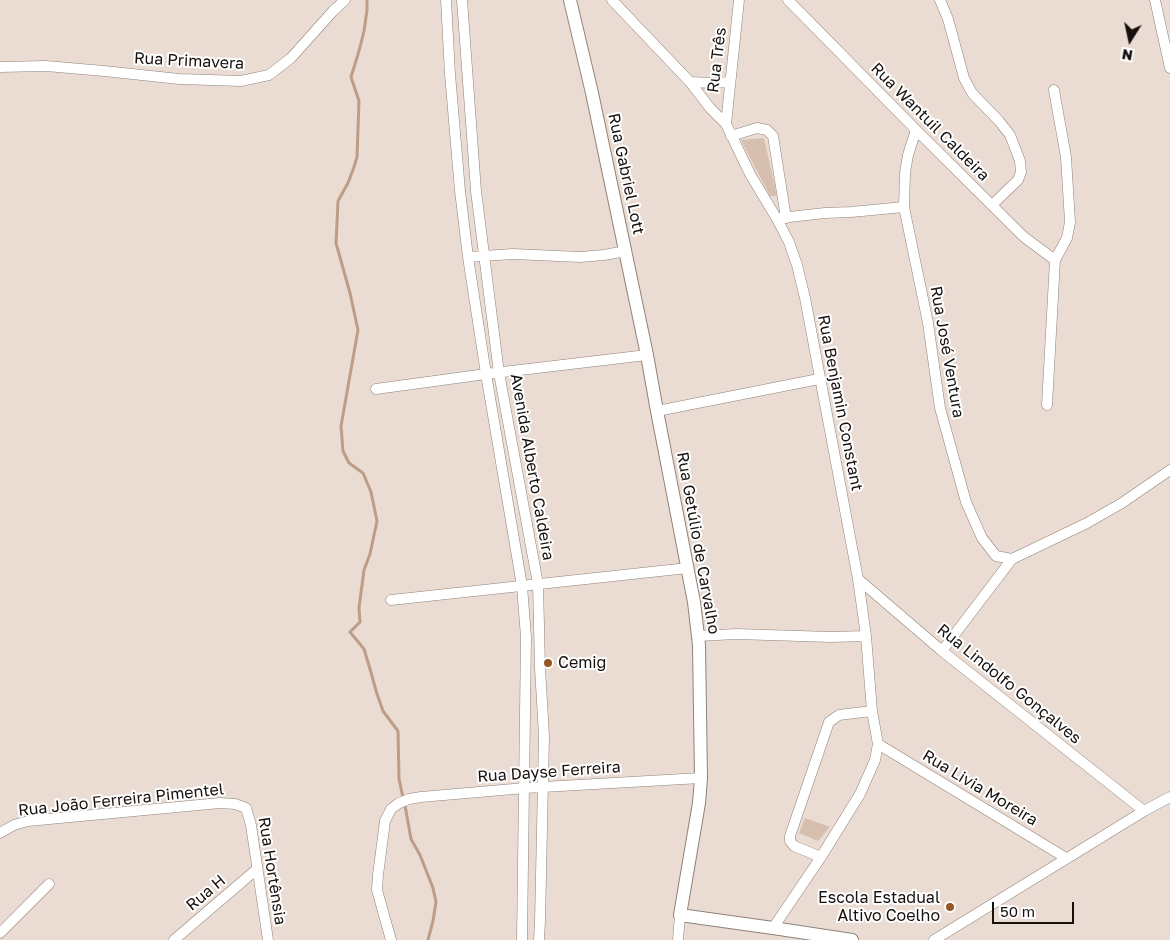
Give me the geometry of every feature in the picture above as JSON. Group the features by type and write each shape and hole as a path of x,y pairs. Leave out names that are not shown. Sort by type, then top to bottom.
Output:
{"street":[{"name":"Rua Primavera","path":"0,67 46,66 179,79 241,81 269,75 291,58 345,0"},
{"name":"Avenida Alberto Caldeira","path":"446,0 459,181 468,257 522,586 526,637 522,940"},
{"name":"Avenida Alberto Caldeira","path":"462,0 476,191 499,373 538,584 544,736 539,940"},
{"name":"Rua Gabriel Lott","path":"570,0 592,93 647,355"},
{"name":"Rua Benjamin Constant","path":"612,0 690,82 710,108 726,124 750,174 782,218 798,264 858,579 866,636 872,711 878,744 875,760 860,794 821,857 773,928"},
{"name":"Rua Três","path":"726,124 740,0"},
{"name":"Rua Wantuil Caldeira","path":"788,0 1024,237 1055,260"},
{"path":"940,0 948,19 964,78 972,92 1010,135 1020,161 1022,172 1018,180 992,204"},
{"path":"1155,0 1170,68"},
{"path":"690,82 713,84 730,82"},
{"path":"1047,405 1055,260 1067,238 1070,222 1066,157 1054,90"},
{"path":"731,136 757,128 767,130 773,136 782,218 904,208"},
{"name":"Rua José Ventura","path":"916,130 904,173 904,208 928,323 940,408 966,502 982,538 996,556 1012,559"},
{"path":"468,257 513,254 580,258 626,251"},
{"path":"376,390 486,374 647,355"},
{"name":"Rua Getúlio de Carvalho","path":"647,355 688,568 698,636 701,778 699,803 680,915"},
{"path":"657,411 819,379"},
{"path":"942,651 1012,559 1087,523 1122,503 1170,470"},
{"path":"391,600 688,568"},
{"name":"Rua Lindolfo Gonçalves","path":"858,579 942,651 1144,811"},
{"path":"698,636 736,634 830,637 866,636"},
{"path":"821,857 794,846 790,841 790,836 829,722 839,715 872,711"},
{"name":"Rua Livia Moreira","path":"878,744 1066,858"},
{"name":"Rua Dayse Ferreira","path":"391,940 377,890 385,821 391,809 404,801 420,797 524,788 701,778"},
{"path":"934,940 1066,858 1170,797"},
{"name":"Rua João Ferreira Pimentel","path":"0,833 14,825 28,821 220,803 235,804 246,808"},
{"name":"Rua Hortênsia","path":"246,808 251,825 268,940"},
{"name":"Rua H","path":"174,940 257,869"},
{"path":"0,933 50,884"},
{"path":"678,940 680,915 773,928 789,935 852,940"},
{"path":"522,921 540,921"}],"shaded area":[{"path":"764,138 777,196 770,196 741,140"},
{"path":"805,818 830,827 818,841 799,833"}],"waterway":[{"path":"367,0 364,31 351,77 359,101 357,157 348,183 338,201 336,243 358,330 341,426 343,451 349,463 363,473 371,492 377,521 370,554 364,570 359,608 360,622 350,632 364,649 383,711 398,731 399,779 411,839 420,855 433,888 436,902 428,940"}],"place":[{"name":"Cemig","path":"548,663"},
{"name":"Escola Estadual Altivo Coelho","path":"950,907"}]}
